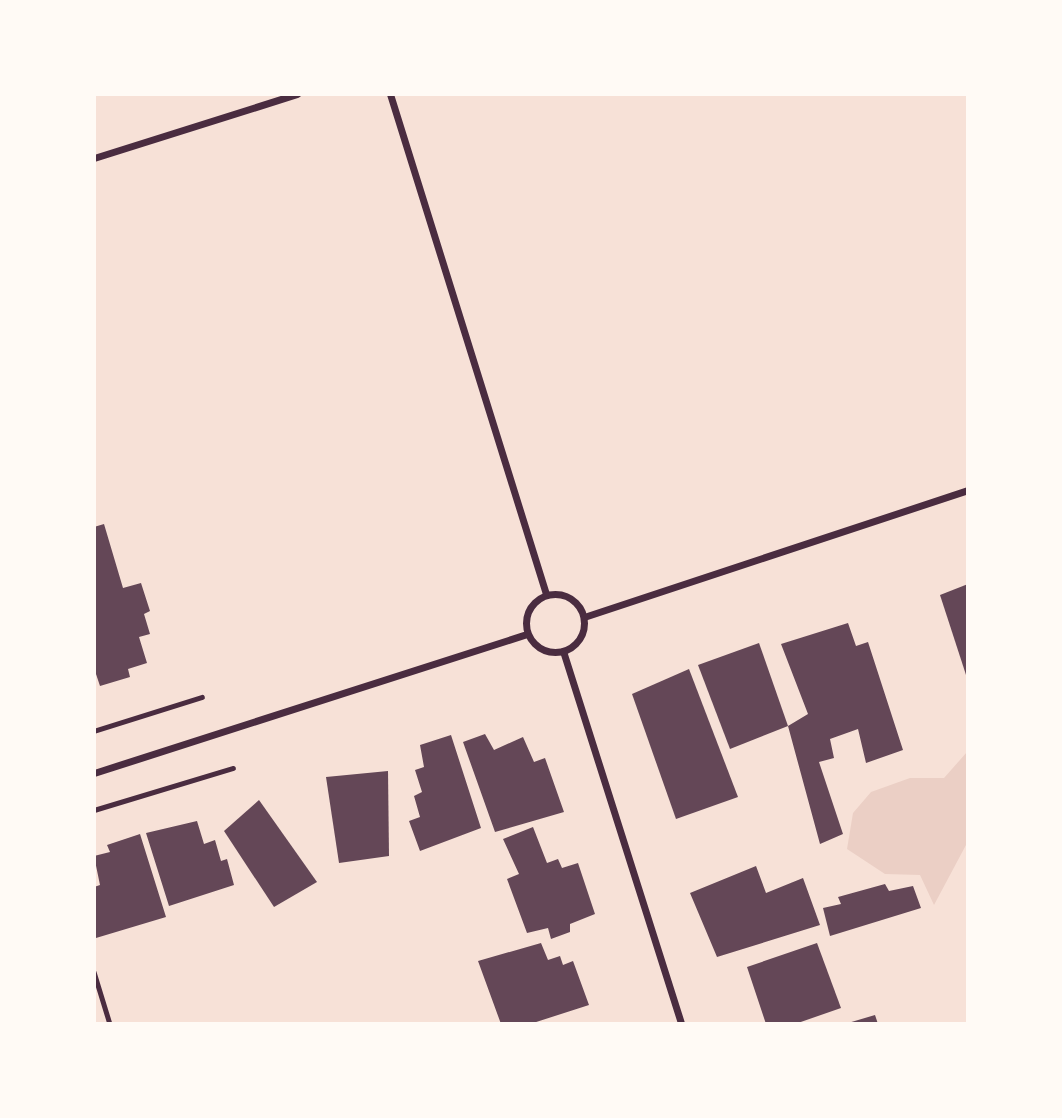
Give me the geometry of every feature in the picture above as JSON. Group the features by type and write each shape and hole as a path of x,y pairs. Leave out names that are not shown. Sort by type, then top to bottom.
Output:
{"street":[{"path":"94,158 297,94"},
{"path":"390,94 546,594"},
{"path":"584,617 968,490"},
{"path":"546,594 567,596 584,617 581,637 563,651 543,650 527,634 526,614 546,594"},
{"path":"94,773 527,634"},
{"path":"563,651 681,1024"}],"path":[{"path":"94,731 202,697"},
{"path":"94,810 233,768"},
{"path":"94,972 110,1024"}],"shaded area":[{"path":"967,752 966,845 934,905 920,875 885,874 847,849 853,813 871,792 910,778 944,778"}],"building":[{"path":"104,524 123,588 141,583 150,611 144,614 150,634 139,637 147,663 128,669 130,677 100,686 94,668 94,527"},
{"path":"968,584 968,678 967,678 940,595"},
{"path":"848,623 856,646 868,642 903,750 866,763 858,729 830,739 834,758 819,762 843,834 820,844 788,726 808,714 781,644"},
{"path":"759,643 788,726 730,749 698,665"},
{"path":"689,669 738,797 676,819 632,694"},
{"path":"485,734 494,750 523,737 534,762 545,758 564,812 495,832 463,742"},
{"path":"451,735 481,828 420,851 409,821 420,817 414,796 422,792 415,770 424,767 420,745"},
{"path":"388,771 389,856 339,863 326,777"},
{"path":"259,800 317,882 274,907 224,831"},
{"path":"197,821 204,844 215,840 221,861 227,859 234,885 169,906 146,833"},
{"path":"533,827 547,863 558,859 562,868 578,863 595,914 570,924 570,932 551,939 548,928 527,933 507,879 519,874 503,839"},
{"path":"140,834 166,917 96,938 94,887 100,885 94,856 110,852 107,845"},
{"path":"756,866 766,893 803,878 820,925 717,957 690,893"},
{"path":"885,884 889,891 913,886 921,908 830,936 823,908 841,904 838,897"},
{"path":"541,943 548,960 560,956 563,965 573,961 589,1005 530,1024 501,1024 478,961"},
{"path":"817,943 841,1008 795,1024 766,1024 747,967"},
{"path":"875,1015 878,1024 848,1024 848,1023"}]}
